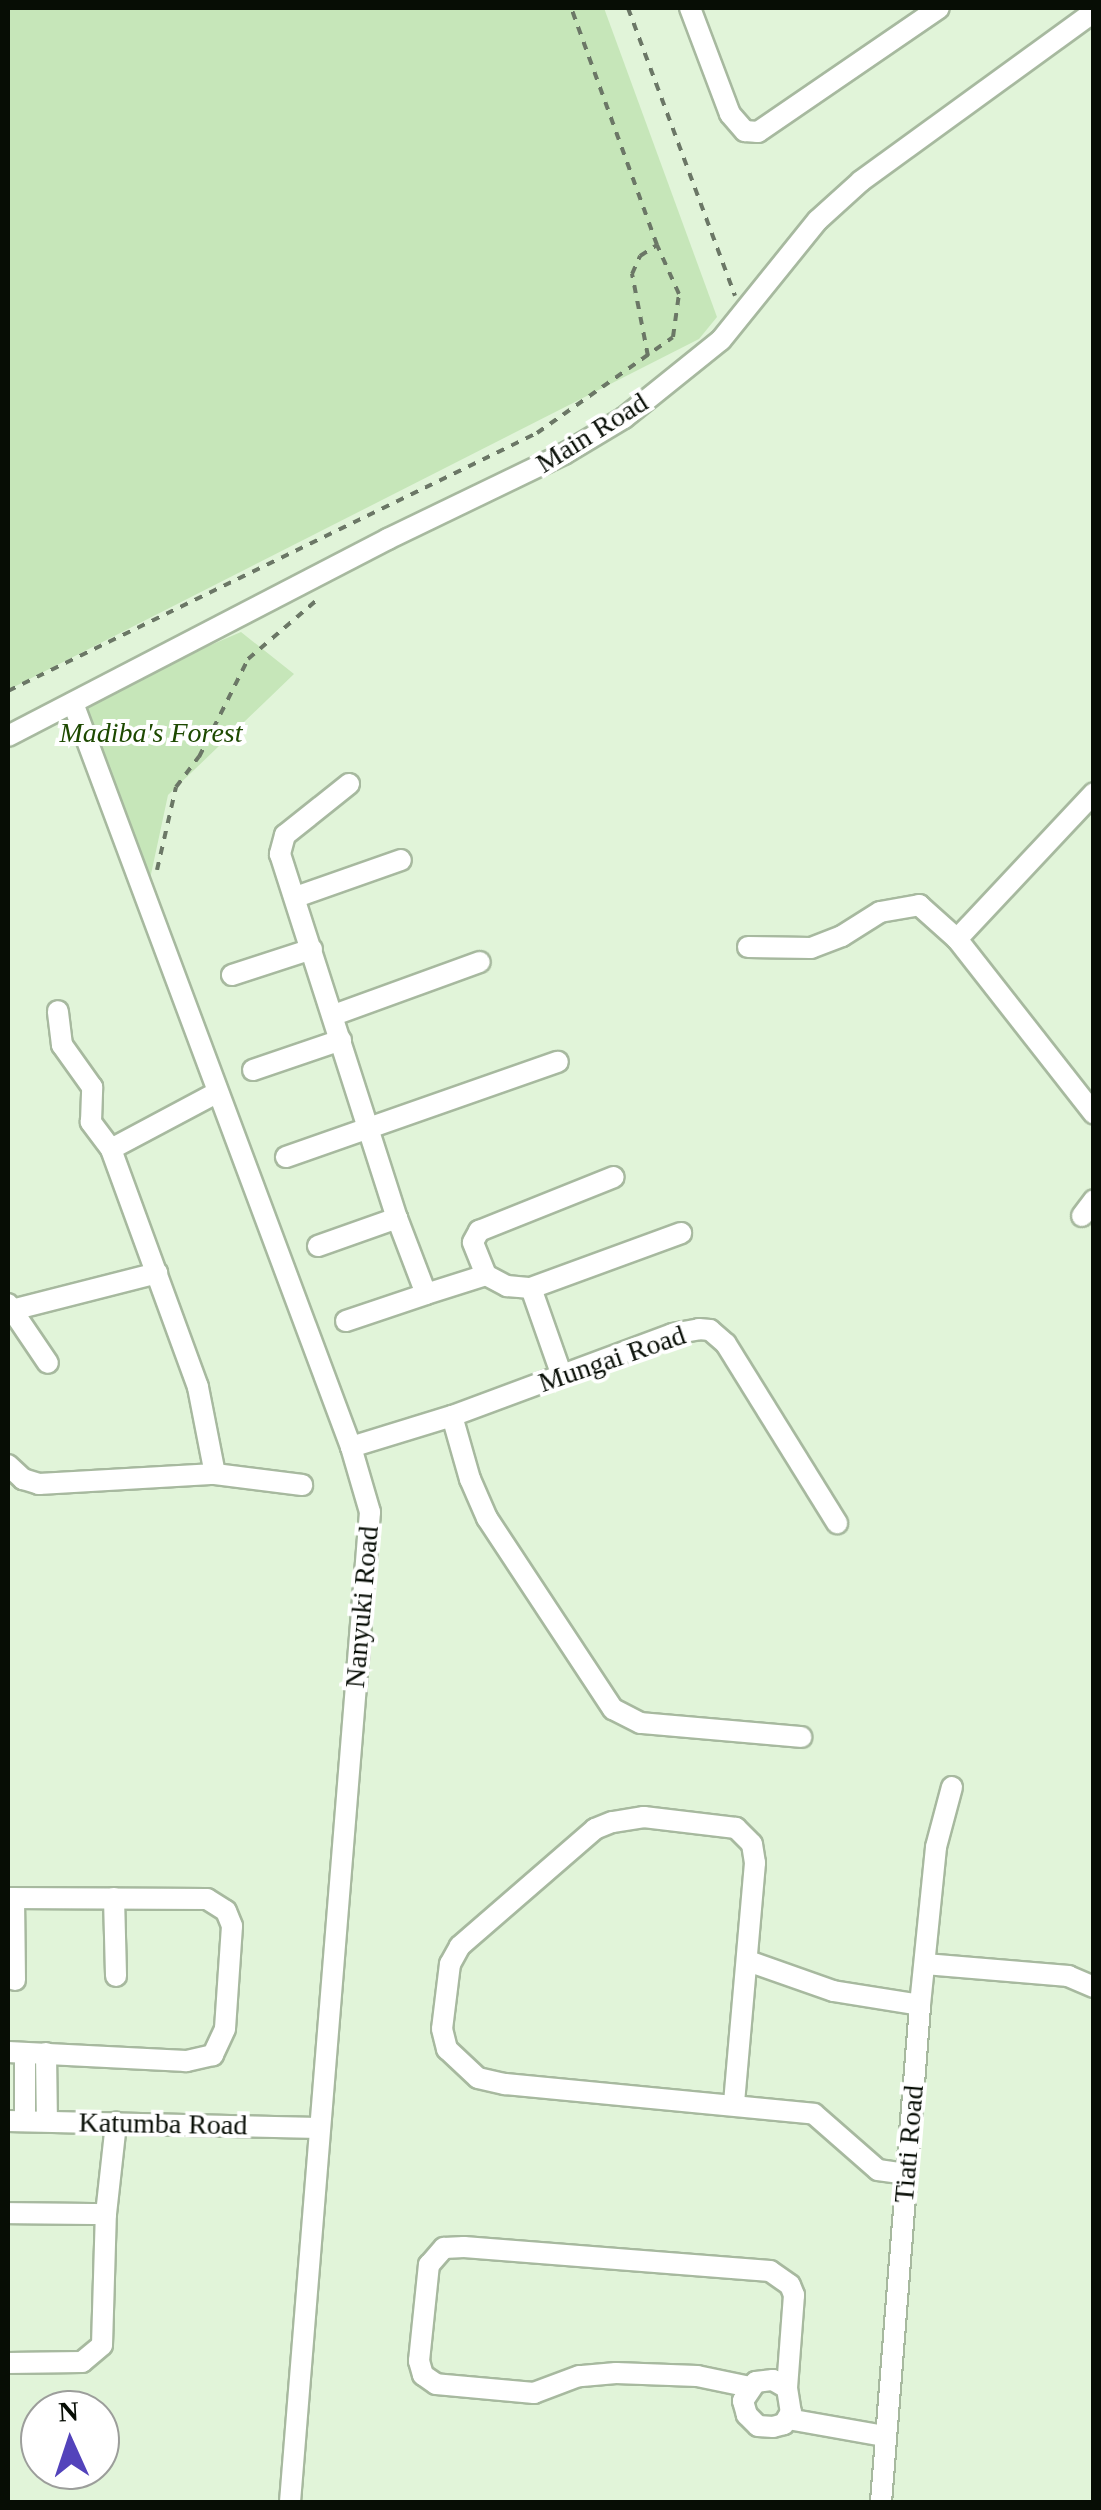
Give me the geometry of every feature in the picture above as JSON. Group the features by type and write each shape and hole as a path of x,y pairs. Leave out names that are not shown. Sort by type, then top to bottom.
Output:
{"street":[{"path":"690,8 730,114 745,131 758,132 939,8"},
{"name":"Main Road","path":"8,736 388,539 564,454 624,418 700,361 818,220 861,181 1094,12"},
{"name":"Nanyuki Road","path":"72,703 352,1447 366,1493 371,1532 341,1831 290,2502"},
{"path":"349,784 282,840 280,854 342,1040 367,1129 426,1294"},
{"path":"957,940 1094,793"},
{"path":"296,897 401,860"},
{"path":"748,947 811,948 905,904 919,905 957,940 1094,1114"},
{"path":"232,974 312,948"},
{"path":"334,1015 480,962"},
{"path":"58,1011 62,1046 90,1082 94,1098 91,1122 111,1149 201,1398 215,1474"},
{"path":"254,1070 342,1040"},
{"path":"286,1157 558,1062"},
{"path":"111,1149 218,1092"},
{"path":"614,1177 479,1231 473,1242 486,1275 500,1284 531,1288 680,1233"},
{"path":"318,1246 397,1218"},
{"path":"48,1363 10,1307 157,1273"},
{"path":"346,1321 486,1275"},
{"path":"531,1288 562,1376"},
{"name":"Mungai Road","path":"352,1447 452,1416 672,1334 710,1330 726,1344 837,1523"},
{"path":"452,1416 470,1479 487,1518 613,1709 641,1723 801,1737"},
{"path":"8,1465 22,1479 39,1484 215,1474 302,1484"},
{"name":"Tiati Road","path":"881,2502 924,1964 936,1847 952,1787"},
{"path":"734,2103 755,1863 746,1834 724,1824 626,1817 595,1830 460,1946 445,1983 442,2029 448,2049 478,2078 505,2084 734,2103 819,2116 878,2170 906,2174"},
{"path":"15,1980 11,1898 207,1898 226,1911 232,1948 220,2047 206,2058 186,2060 26,2053 26,2121"},
{"path":"114,1898 116,1976"},
{"path":"748,1962 832,1991 920,2005"},
{"path":"924,1964 1068,1976 1094,1987"},
{"name":"Katumba Road","path":"26,2121 319,2128"},
{"path":"8,2363 82,2362 96,2354 104,2333 106,2214 116,2123"},
{"path":"8,2214 106,2214"},
{"path":"787,2388 772,2380 750,2387 697,2376 616,2372 578,2376 534,2393 436,2384 423,2374 419,2361 432,2256 444,2248 464,2246 770,2271 790,2286 794,2295 787,2388 792,2404 788,2419"},
{"path":"750,2387 744,2401 752,2422 773,2427 788,2419 884,2436"}],"path":[{"path":"8,691 537,433 673,337 681,305 571,8"},
{"path":"628,8 742,314"},
{"path":"648,356 632,274 640,256 656,245"},
{"path":"156,872 176,788 199,757 248,659 329,590"}],"green space":[{"path":"8,8 604,8 717,317 699,339 8,690"},
{"name":"Madiba's Forest","path":"241,632 294,674 168,795 150,879 85,723 87,706 99,693"}]}
